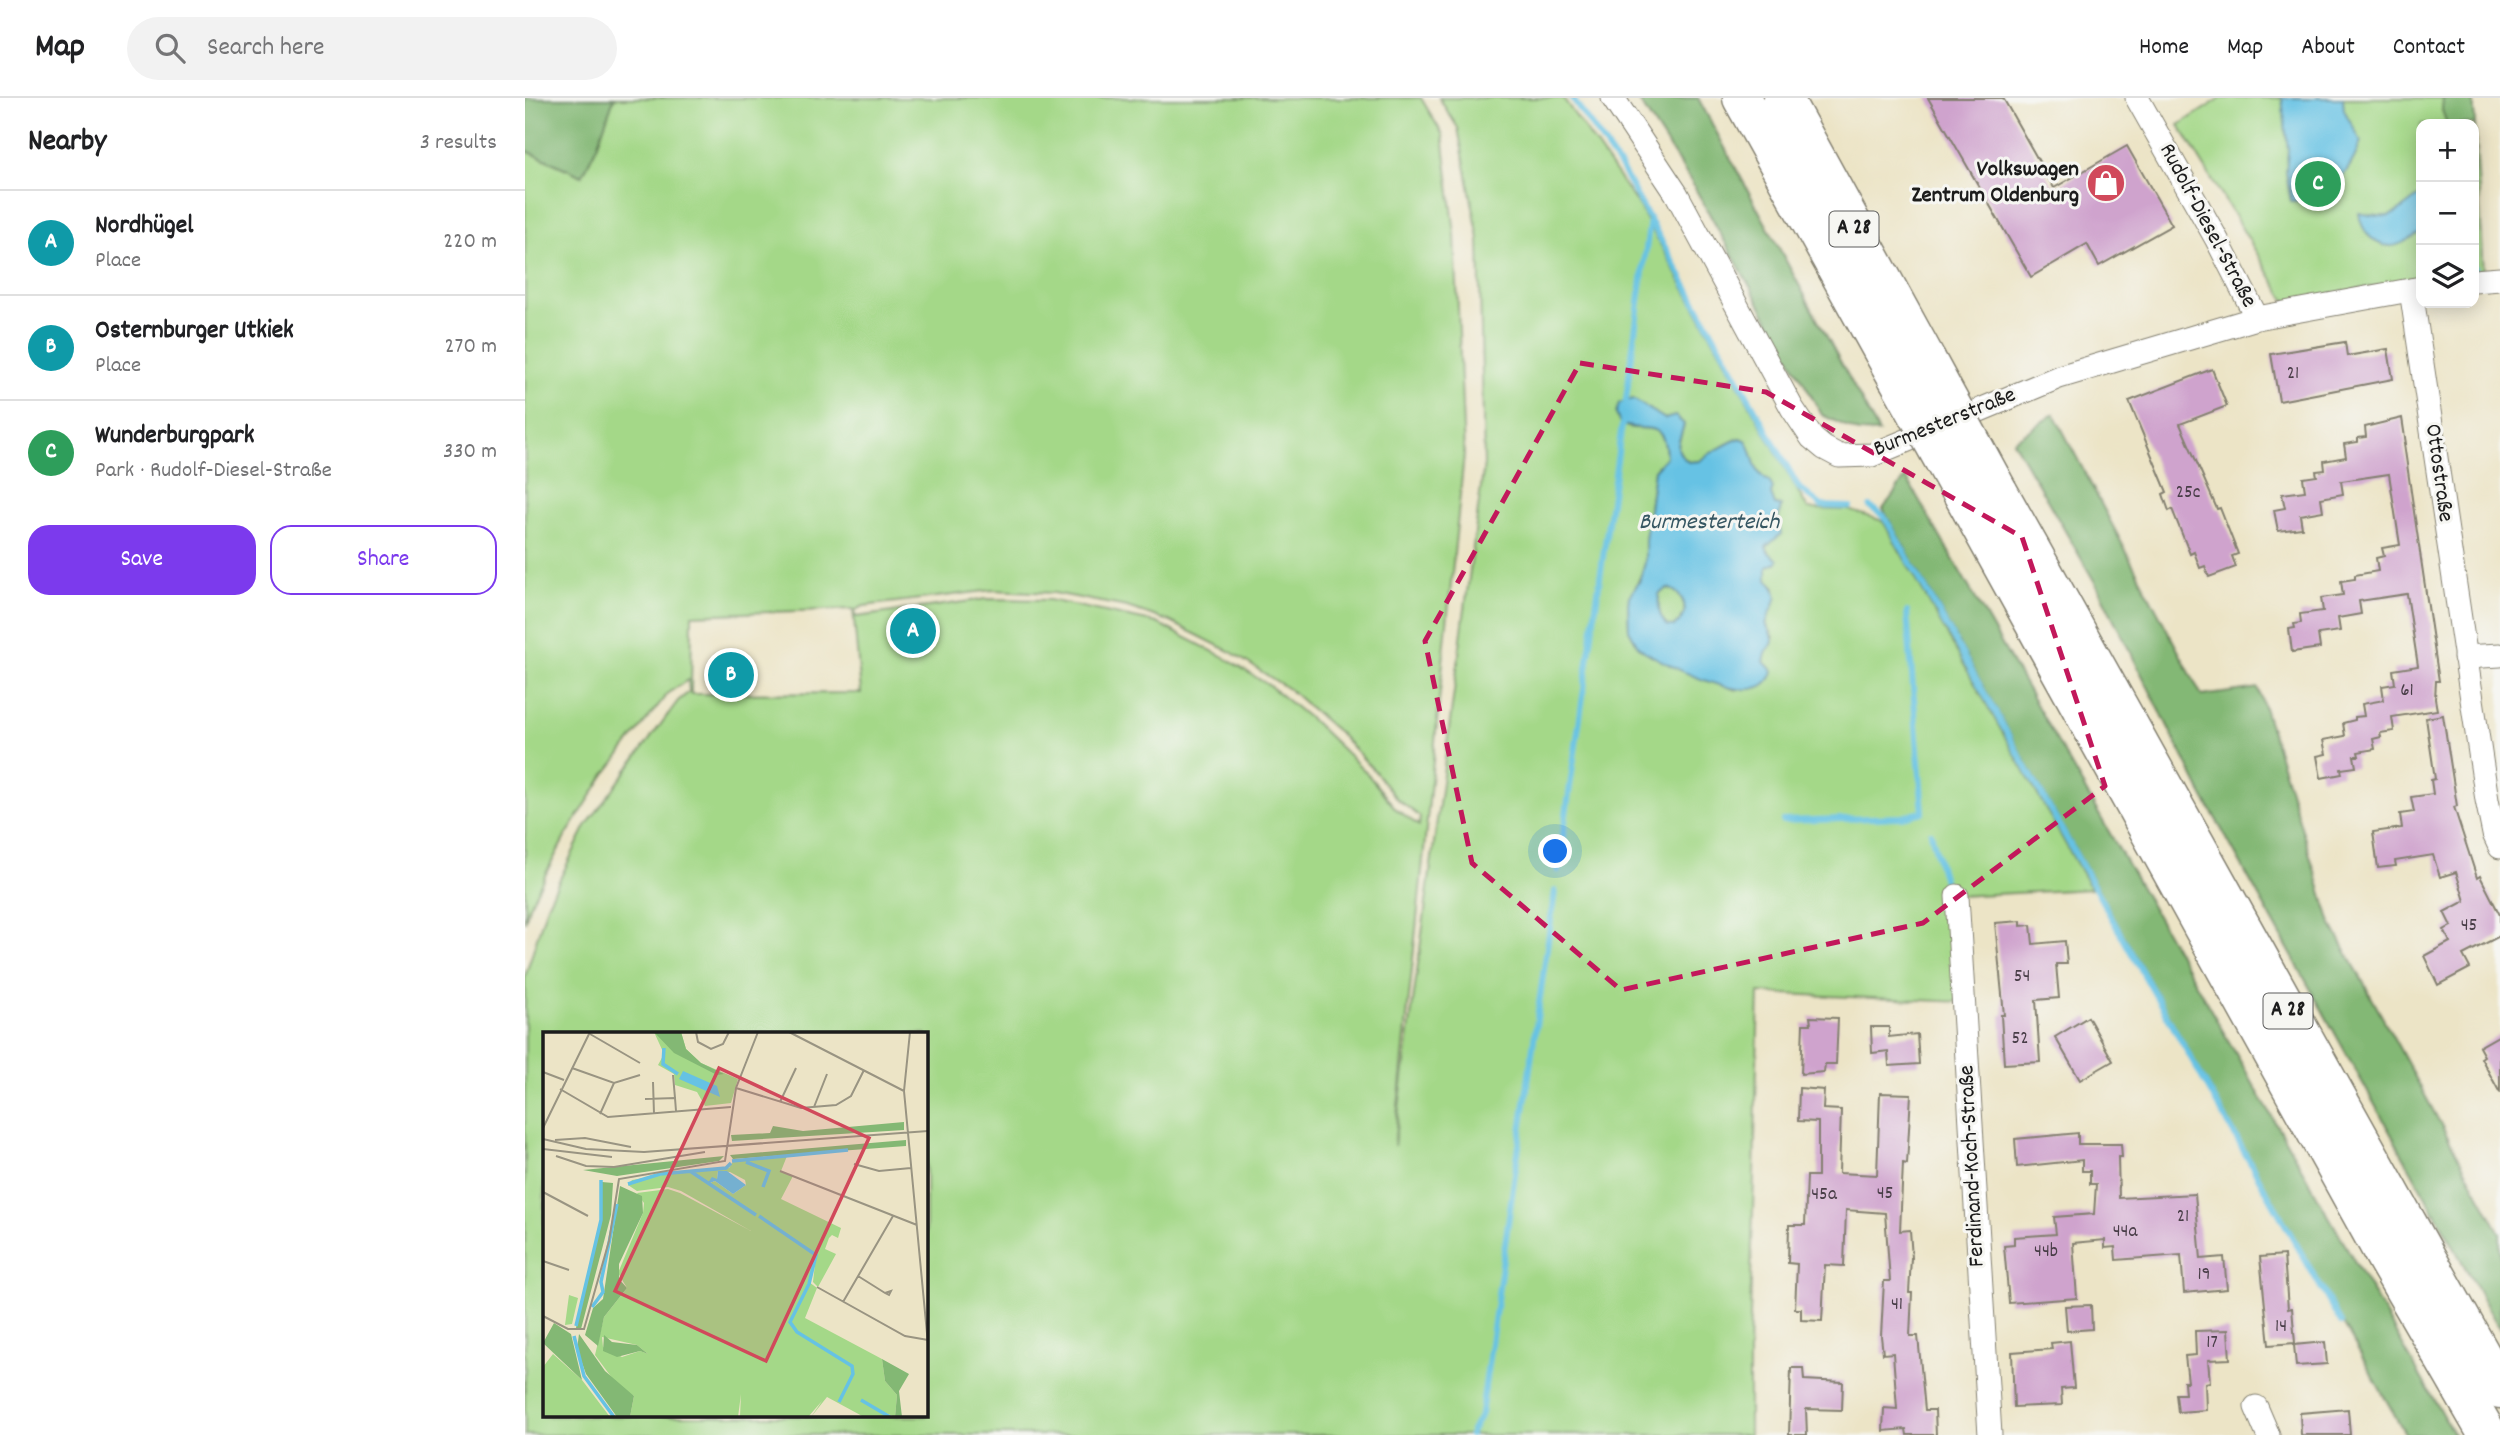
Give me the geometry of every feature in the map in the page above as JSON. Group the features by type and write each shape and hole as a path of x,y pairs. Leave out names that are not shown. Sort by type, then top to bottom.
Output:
{"highway":[{"path":"1721,98 1805,245 1845,282"},
{"name":"A 28","path":"1742,98 1845,282 1911,368"},
{"name":"A 28","path":"1783,98 1911,368 1985,501 2500,1389"},
{"name":"A 28","path":"1985,501 2387,1260 2488,1435"}],"street":[{"name":"Burmesterstraße","path":"1613,98 1676,192 1792,408 1811,438 1839,456 1872,455 2059,377 2257,318 2416,289"},
{"name":"Rudolf-Diesel-Straße","path":"2137,98 2216,238 2257,318"},
{"path":"2479,281 2500,279"},
{"name":"Ottostraße","path":"2419,308 2465,657 2487,800 2494,834 2500,847"},
{"path":"2465,657 2500,655"},
{"name":"Ferdinand-Koch-Straße","path":"1957,896 1990,1435"},
{"path":"2256,1407 2268,1435"}],"highlighted area":[{"path":"1580,363 1766,392 2022,537 2105,786 1923,923 1621,990 1472,863 1425,641"}],"green space":[{"path":"525,98 614,98 597,146 582,176 525,150"},
{"path":"614,98 1421,98 1443,135 1455,235 1464,455 1394,1146 1484,464 1479,239 1458,128 1439,98 1563,98 1640,208 1808,509 1849,510 1883,521 2091,889 1957,896 1963,1002 1759,993 1749,1435 525,1435 525,977 547,905 586,826 678,701 689,692 688,680 668,693 603,777 564,839 529,906 525,922 525,150 582,176 597,146","holes":["1633,399 1665,419 1675,416 1684,424 1678,449 1689,462 1700,461 1740,438 1775,505 1781,506 1775,537 1766,547 1772,564 1767,567 1767,580 1775,587 1766,624 1774,637 1763,662 1771,668 1736,690 1688,673 1651,655 1638,646 1629,630 1628,605 1646,563 1645,540 1654,470 1666,457 1660,434 1647,428 1624,426 1618,420","993,590 1054,593 1127,607 1169,621 1231,652 1290,690 1341,735 1396,798 1420,817 1419,826 1396,809 1365,771 1315,723 1270,686 1222,656 1157,623 1049,600 986,599 856,617 855,610 864,606","853,609 861,693 691,694 692,615"]},
{"path":"1637,98 1698,98 1879,433 1858,432 1822,415 1692,183"},
{"path":"2221,98 2473,98 2474,119 2416,119 2416,280 2286,301 2179,125"},
{"path":"2443,98 2473,98 2475,119 2445,119 2442,110"},
{"path":"2479,192 2484,271 2479,272"},
{"path":"2054,414 2202,696 2258,688 2331,923 2500,1233 2500,1330 2202,794 2097,586 2013,441"},
{"path":"1906,477 2454,1435 2406,1435 1883,509"},
{"path":"1668,588 1679,595 1684,605 1683,616 1674,626 1668,626 1659,612 1659,594"}],"water":[{"path":"2282,98 2343,98 2344,110 2361,141 2355,157 2339,181 2316,198 2291,201 2286,172 2288,150"},
{"path":"2416,199 2416,235 2399,245 2391,246 2378,243 2369,236 2359,213 2388,216"},
{"name":"Burmesterteich","path":"1633,399 1665,419 1675,416 1684,424 1678,449 1688,462 1700,461 1740,438 1746,440 1756,468 1773,488 1771,494 1775,505 1781,506 1778,521 1781,534 1766,547 1778,560 1767,567 1767,580 1776,591 1776,596 1766,624 1773,642 1764,662 1773,671 1765,684 1751,689 1733,688 1692,675 1644,651 1629,630 1629,596 1639,582 1645,563 1645,540 1654,470 1666,457 1665,445 1658,432 1620,424 1616,414 1619,403","holes":["1668,588 1682,599 1683,616 1674,626 1668,626 1659,611 1659,594"]}],"building":[{"name":"Volkswagen Zentrum Oldenburg","path":"1928,98 2003,98 2054,188 2127,146 2172,225 2099,266 2087,244 2031,277"},
{"path":"2345,342 2347,356 2388,349 2393,379 2279,401 2271,354"},
{"path":"2212,369 2227,406 2180,424 2217,509 2220,508 2238,554 2232,556 2236,567 2209,577 2205,566 2200,568 2194,552 2190,554 2172,509 2169,511 2163,494 2167,492 2129,401"},
{"path":"2402,418 2439,681 2436,681 2437,710 2392,717 2394,731 2380,733 2381,737 2373,739 2375,749 2358,752 2359,756 2354,756 2356,767 2341,769 2342,774 2321,778 2317,756 2326,754 2323,740 2345,736 2343,723 2364,716 2362,704 2384,700 2382,686 2395,684 2393,670 2418,666 2407,594 2359,601 2361,614 2338,618 2340,631 2318,634 2320,648 2292,652 2289,629 2295,628 2294,624 2301,623 2300,614 2323,611 2321,598 2343,595 2341,581 2355,579 2355,575 2378,571 2376,558 2384,556 2382,548 2400,545 2389,474 2341,481 2343,494 2321,498 2323,511 2300,515 2302,528 2278,531 2274,510 2285,508 2282,494 2305,491 2303,478 2317,476 2316,471 2325,470 2324,461 2346,457 2344,444 2358,442 2358,438 2366,437 2365,427"},
{"path":"2443,715 2457,806 2454,807 2477,878 2480,876 2500,915 2500,936 2463,955 2470,968 2438,985 2424,956 2450,942 2444,930 2451,926 2444,912 2465,901 2456,872 2440,877 2433,855 2395,861 2396,866 2378,868 2373,832 2402,828 2400,814 2414,812 2411,797 2433,794 2431,780 2435,779 2426,718"},
{"path":"2021,921 2021,926 2031,925 2033,944 2065,941 2067,964 2056,964 2059,998 2036,1000 2040,1062 2004,1064 2001,1015 2004,1015 1995,923"},
{"path":"1810,1017 1838,1018 1836,1064 1825,1064 1824,1072 1801,1074 1803,1024 1811,1024"},
{"path":"2088,1017 2113,1061 2080,1080 2055,1037"},
{"path":"1871,1027 1889,1027 1889,1037 1917,1034 1919,1064 1889,1066 1888,1051 1872,1053"},
{"path":"2500,1035 2500,1093 2481,1058 2484,1056 2479,1047"},
{"path":"1799,1088 1824,1090 1823,1109 1841,1110 1839,1173 1877,1175 1880,1093 1911,1094 1907,1164 1903,1163 1900,1231 1910,1230 1910,1336 1918,1336 1925,1410 1935,1410 1936,1435 1907,1435 1906,1429 1883,1431 1884,1408 1897,1409 1893,1353 1883,1354 1881,1336 1884,1281 1890,1281 1885,1213 1846,1210 1844,1266 1825,1265 1822,1321 1801,1320 1801,1309 1795,1309 1797,1264 1788,1263 1789,1225 1805,1225 1807,1176 1818,1176 1818,1122 1798,1121"},
{"path":"2078,1133 2078,1144 2121,1144 2122,1157 2118,1157 2119,1198 2195,1194 2201,1259 2224,1257 2227,1289 2184,1293 2181,1255 2116,1260 2115,1247 2105,1248 2105,1240 2073,1243 2077,1298 2009,1303 2004,1246 2014,1245 2014,1237 2056,1234 2054,1217 2094,1214 2096,1184 2090,1184 2090,1171 2082,1171 2082,1160 2017,1167 2015,1139"},
{"path":"2284,1255 2288,1309 2292,1308 2295,1343 2269,1345 2260,1257"},
{"path":"2091,1305 2092,1329 2067,1331 2065,1306"},
{"path":"2228,1330 2230,1359 2208,1360 2210,1382 2205,1383 2206,1410 2178,1412 2176,1394 2185,1394 2184,1382 2188,1382 2185,1356 2196,1355 2195,1331"},
{"path":"2070,1341 2074,1388 2061,1389 2062,1405 2014,1407 2012,1352 2052,1349 2051,1343"},
{"path":"2325,1342 2327,1364 2296,1366 2294,1345"},
{"path":"1791,1368 1803,1368 1804,1380 1843,1382 1842,1410 1806,1409 1807,1435 1789,1435"},
{"path":"2348,1409 2350,1435 2301,1435 2300,1413"}],"waterway":[{"path":"1572,98 1621,168 1799,488 1822,506 1850,507"},
{"path":"1625,407 1650,219"},
{"path":"1558,870 1623,418"},
{"path":"1870,507 1884,516 2341,1323"},
{"path":"1783,821 1902,817 1923,812 1907,612"},
{"path":"1931,833 1947,892"},
{"path":"1470,1435 1481,1414 1555,891"}],"place":[{"name":"Volkswagen Zentrum Oldenburg","path":"2106,183"},
{"name":"Wunderburgpark","path":"2318,184"},
{"name":"Nordhügel","path":"913,631"},
{"name":"Osternburger Utkiek","path":"731,675"}]}
